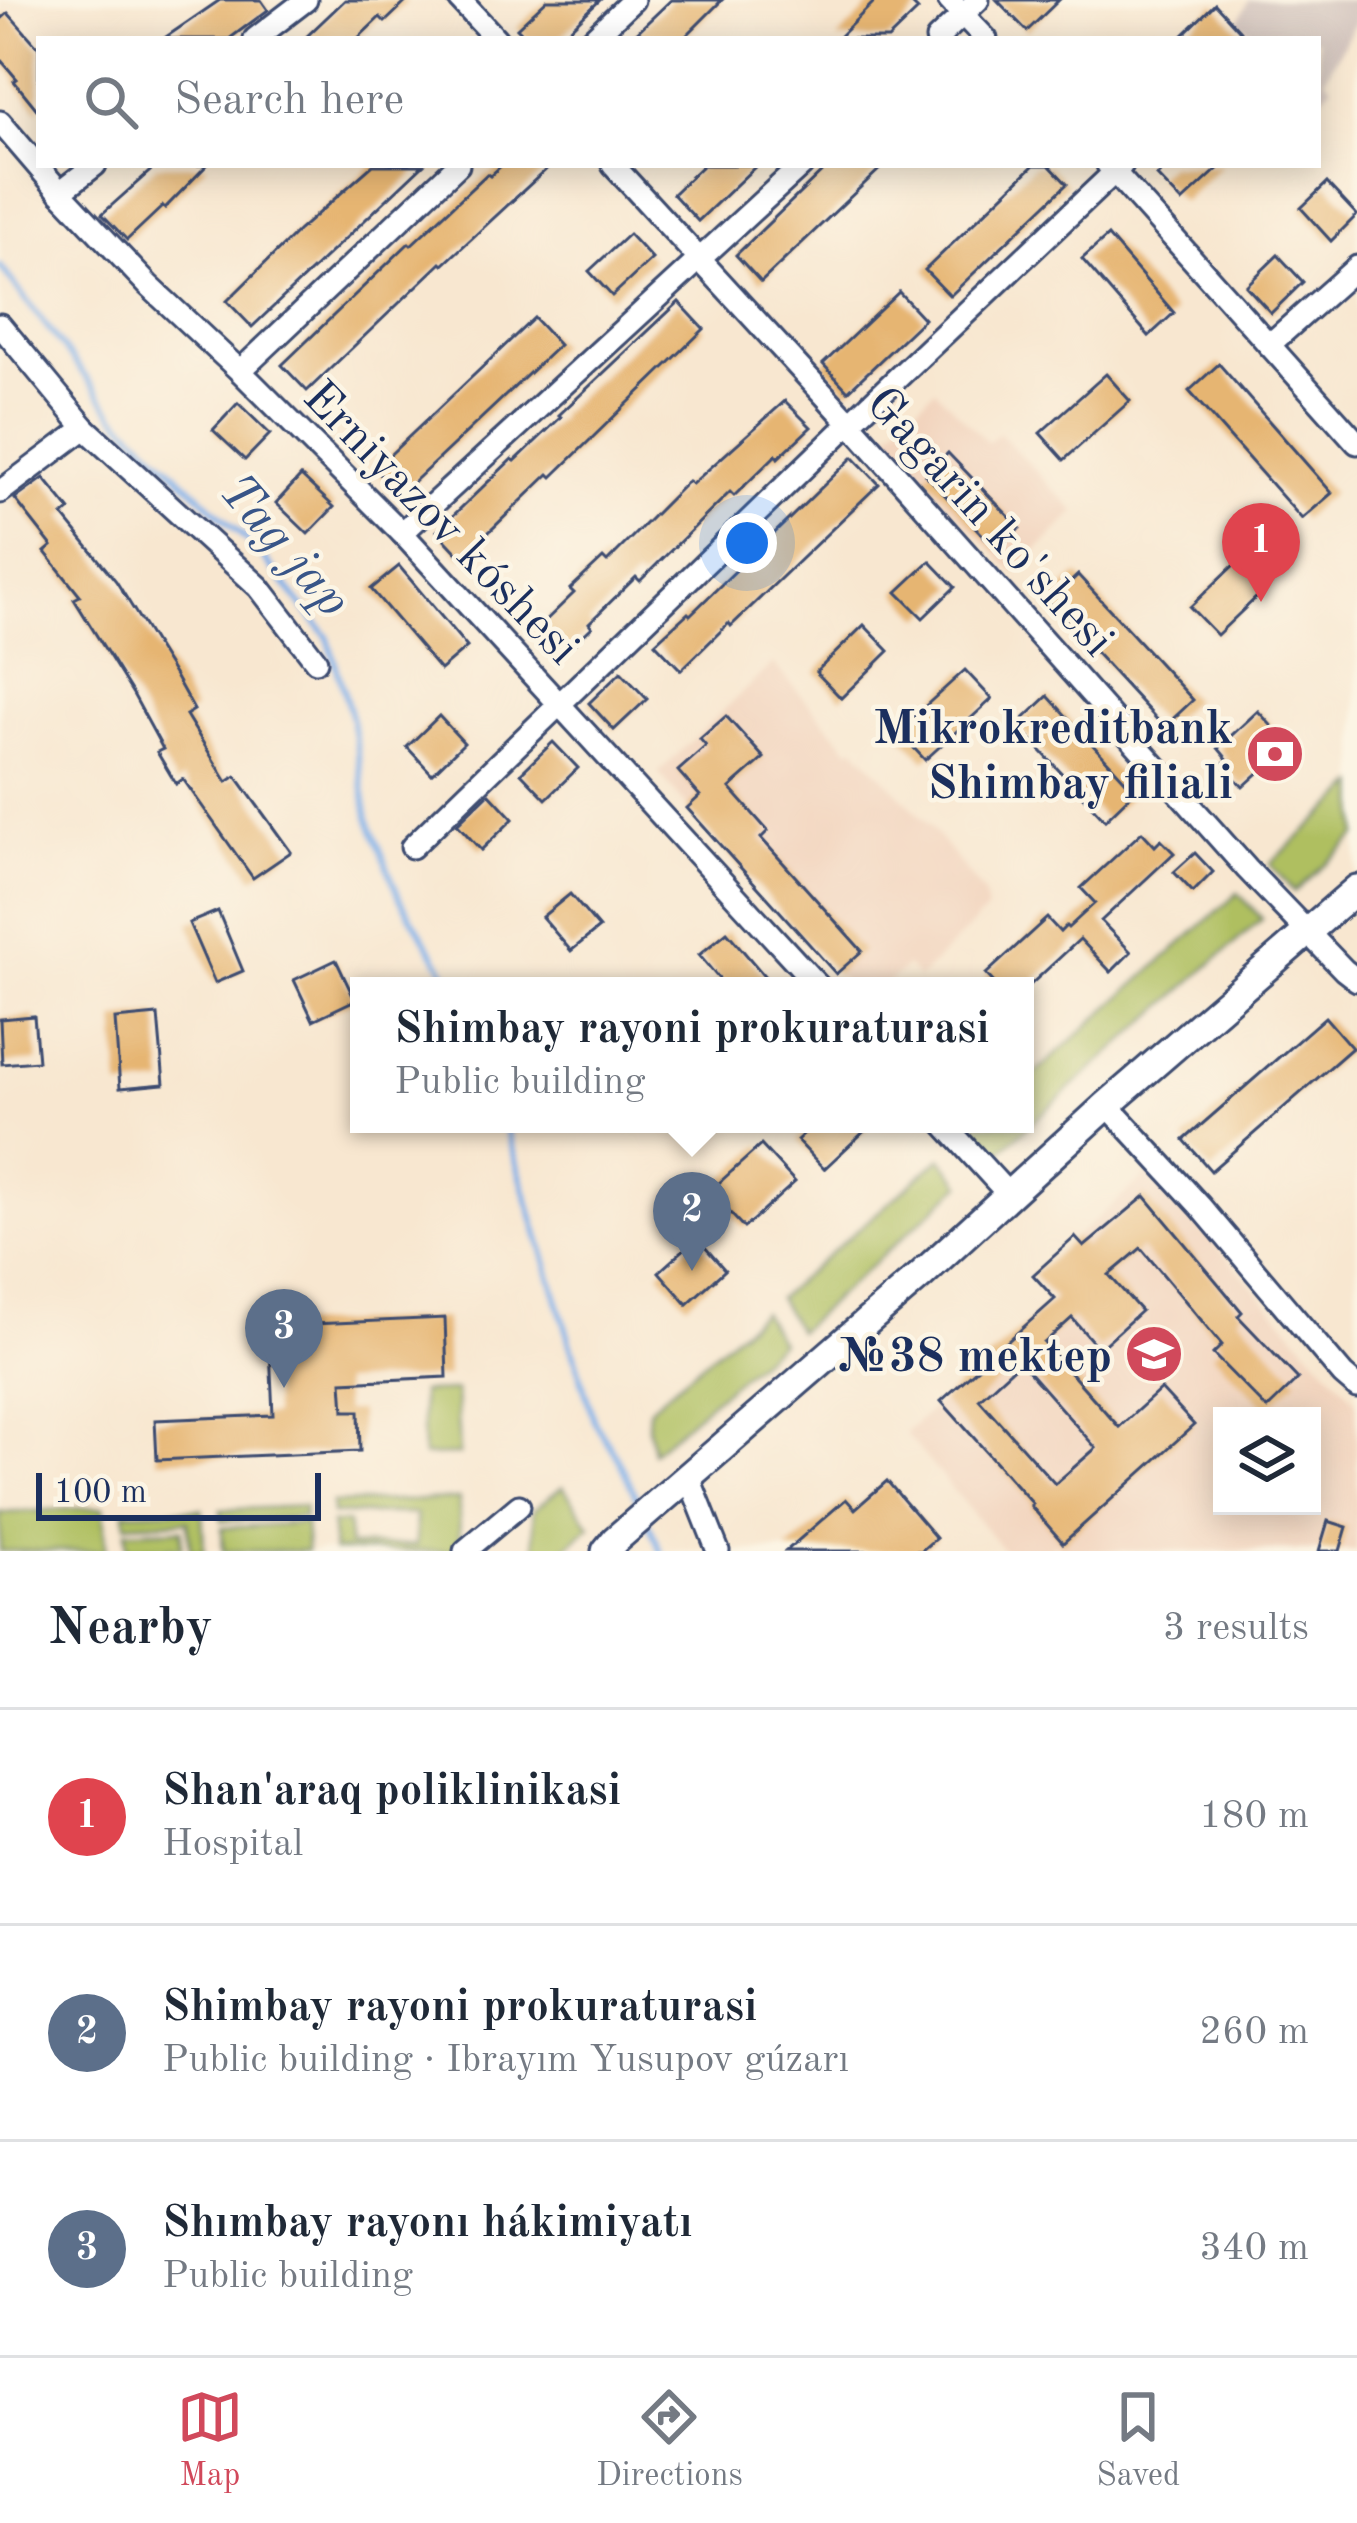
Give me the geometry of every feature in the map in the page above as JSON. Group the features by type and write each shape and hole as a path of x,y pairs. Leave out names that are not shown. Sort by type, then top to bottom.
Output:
{"main road":[{"path":"611,1545 1357,889"}],"street":[{"path":"460,0 493,36"},
{"path":"595,36 633,0"},
{"path":"258,36 295,3"},
{"path":"939,36 963,5 984,36"},
{"name":"Erniyazov kóshesi","path":"0,122 36,164"},
{"name":"Erniyazov kóshesi","path":"39,168 148,285 402,533 810,977"},
{"path":"60,192 90,168"},
{"path":"240,371 455,168"},
{"name":"Gagarin ko'shesi","path":"616,168 1247,869 1357,980"},
{"path":"402,533 799,168"},
{"path":"412,847 1114,168"},
{"path":"1116,168 1357,443"},
{"path":"1269,345 1357,267"},
{"path":"0,325 85,428 260,586 316,661"},
{"path":"0,492 85,428"},
{"path":"1107,1105 1357,1388"},
{"path":"952,1133 1009,1195"},
{"path":"689,1478 718,1551"},
{"path":"465,1551 519,1506"}],"shaded area":[{"path":"1249,0 1357,0 1357,20 1325,78 1332,86 1321,98 1321,36 1254,36 1238,22"},
{"path":"935,389 988,443 999,433 1076,512 1014,573 884,438"},
{"path":"773,663 850,750 854,746 930,826 984,894 987,910 920,977 907,966 894,977 840,977 658,773"},
{"name":"№38 mektep","path":"1150,1172 1357,1402 1357,1551 1060,1551 1055,1543 1046,1551 1004,1551 905,1433 1054,1300 1033,1275"}],"green space":[{"path":"1357,785 1357,836 1294,892 1270,864"},
{"path":"1238,893 1262,919 1034,1121 1034,1074"},
{"path":"978,1133 1021,1133 997,1154"},
{"path":"941,1158 962,1184 798,1331 778,1298"},
{"path":"762,1312 780,1342 653,1452 649,1408"},
{"path":"456,1391 459,1455 423,1456 421,1392"},
{"path":"563,1486 590,1526 562,1551 535,1551 533,1510"},
{"path":"459,1499 460,1547 454,1551 333,1551 332,1523 348,1523 349,1546 416,1545 416,1514 332,1514 332,1503"},
{"path":"304,1506 304,1517 222,1521 221,1510"},
{"path":"104,1507 106,1551 0,1551 0,1513"},
{"path":"202,1509 204,1551 190,1551 188,1521 126,1524 125,1512"},
{"path":"305,1523 307,1551 223,1551 222,1528"},
{"path":"182,1529 182,1547 127,1549 126,1531"}],"building":[{"path":"220,0 261,0 268,10 233,36 167,36"},
{"path":"345,0 408,0 385,22 380,17 360,36 307,36"},
{"path":"547,0 600,0 562,36 525,36 517,28"},
{"path":"671,0 722,0 686,36 633,36"},
{"path":"876,0 908,0 918,10 891,36 840,36"},
{"path":"997,0 1059,0 1027,31"},
{"path":"1215,4 1240,31 1235,36 1182,36"},
{"path":"8,13 36,45 36,108 0,59 0,20"},
{"path":"154,168 204,168 127,240 102,214"},
{"path":"370,168 420,168 252,327 227,301"},
{"path":"499,168 548,168 307,391 282,365 409,243"},
{"path":"700,168 754,168 698,221 673,194"},
{"path":"826,168 881,168 761,282 736,255"},
{"path":"1031,168 1052,168 1067,184 950,296 925,270"},
{"path":"1166,168 1219,168 1182,202 1157,176"},
{"path":"1327,183 1357,215 1331,241 1301,208"},
{"path":"629,234 652,259 612,296 589,271"},
{"path":"1108,236 1174,313 1149,336 1082,259"},
{"path":"1278,255 1303,282 1271,313 1246,286"},
{"path":"899,292 924,319 848,391 823,364"},
{"path":"679,302 704,329 462,558 437,531"},
{"path":"534,318 559,345 400,495 375,469"},
{"path":"1219,364 1332,493 1302,519 1189,391"},
{"path":"1106,374 1130,401 1064,460 1040,433"},
{"path":"785,401 811,427 734,496 730,492 640,581 636,577 560,657 535,631 574,593 570,589 603,558 607,562 688,481 692,484"},
{"path":"238,403 270,434 245,460 213,430"},
{"path":"948,453 1020,528 997,550 926,475"},
{"path":"853,457 879,484 681,670 655,643"},
{"path":"301,476 334,507 308,534 276,503"},
{"path":"44,478 70,510 63,516 116,581 175,676 194,710 186,715 227,782 236,776 291,852 253,878 183,779 176,784 133,694 74,599 80,596 45,552 52,546 15,499"},
{"path":"1258,542 1285,570 1217,635 1190,607"},
{"path":"930,561 955,587 923,618 897,592"},
{"path":"399,566 467,647 440,670 371,589"},
{"path":"1078,575 1193,700 1164,727 1049,602"},
{"path":"864,625 889,651 841,698 816,672"},
{"path":"965,670 992,699 925,760 898,731"},
{"path":"621,672 647,699 614,730 589,703"},
{"path":"1048,696 1135,791 1105,820 1017,725"},
{"path":"1258,711 1289,745 1243,787 1222,764 1228,760 1218,748"},
{"path":"439,716 464,743 432,774 407,747"},
{"path":"726,716 764,758 730,788 768,831 761,838 862,951 836,974 687,808 700,796 678,771 706,746 700,739"},
{"path":"553,742 578,768 546,799 521,773"},
{"path":"489,793 513,819 481,850 457,824"},
{"path":"1142,832 1155,846 1161,840 1174,853 1101,921 1131,952 1111,972 1080,939 1034,981 1034,977 989,977 986,974 1047,918 1060,932 1095,903 1081,888"},
{"path":"1195,853 1213,872 1193,892 1174,872"},
{"path":"570,894 599,928 571,951 542,917"},
{"path":"218,911 243,971 215,983 189,923"},
{"path":"727,932 765,977 717,977 699,955"},
{"path":"336,960 350,989 350,1002 313,1020 294,980"},
{"path":"158,1015 164,1084 120,1088 115,1019"},
{"path":"34,1016 38,1061 2,1064 0,1019"},
{"path":"1325,1017 1352,1048 1211,1171 1184,1140"},
{"path":"804,1133 862,1133 824,1169 797,1140"},
{"path":"761,1145 795,1182 744,1228 710,1191"},
{"path":"1145,1196 1242,1312 1238,1316 1298,1379 1265,1407 1213,1354 1222,1345 1141,1248 1109,1275 1141,1311 1099,1349 1072,1318 1044,1343 1119,1427 1161,1389 1194,1425 1063,1543 941,1401 1055,1299 1033,1275 1075,1237 1084,1247","holes":["1020,1362 1096,1448 1055,1484 979,1399"]},
{"path":"697,1238 725,1270 687,1304 659,1272"},
{"path":"445,1318 447,1377 342,1382 344,1411 359,1411 360,1451 157,1460 155,1420 273,1415 269,1326"},
{"path":"887,1481 936,1538 921,1551 786,1551 846,1499 855,1509"},
{"path":"1328,1521 1347,1527 1340,1551 1319,1551"}],"waterway":[{"name":"Tag jap","path":"0,266 115,415 260,553 328,638 352,719 368,818 400,899 448,977"},
{"name":"Tag jap","path":"508,1133 594,1421 642,1509"},
{"name":"Tag jap","path":"647,1521 661,1551"}],"place":[{"name":"Shan'araq poliklinikasi","path":"1261,602"},
{"name":"Mikrokreditbank Shimbay filiali","path":"1275,754"},
{"name":"Shimbay rayoni prokuraturasi","path":"692,1271"},
{"name":"№38 mektep","path":"1154,1354"},
{"name":"Shımbay rayonı hákimiyatı","path":"284,1388"}]}
